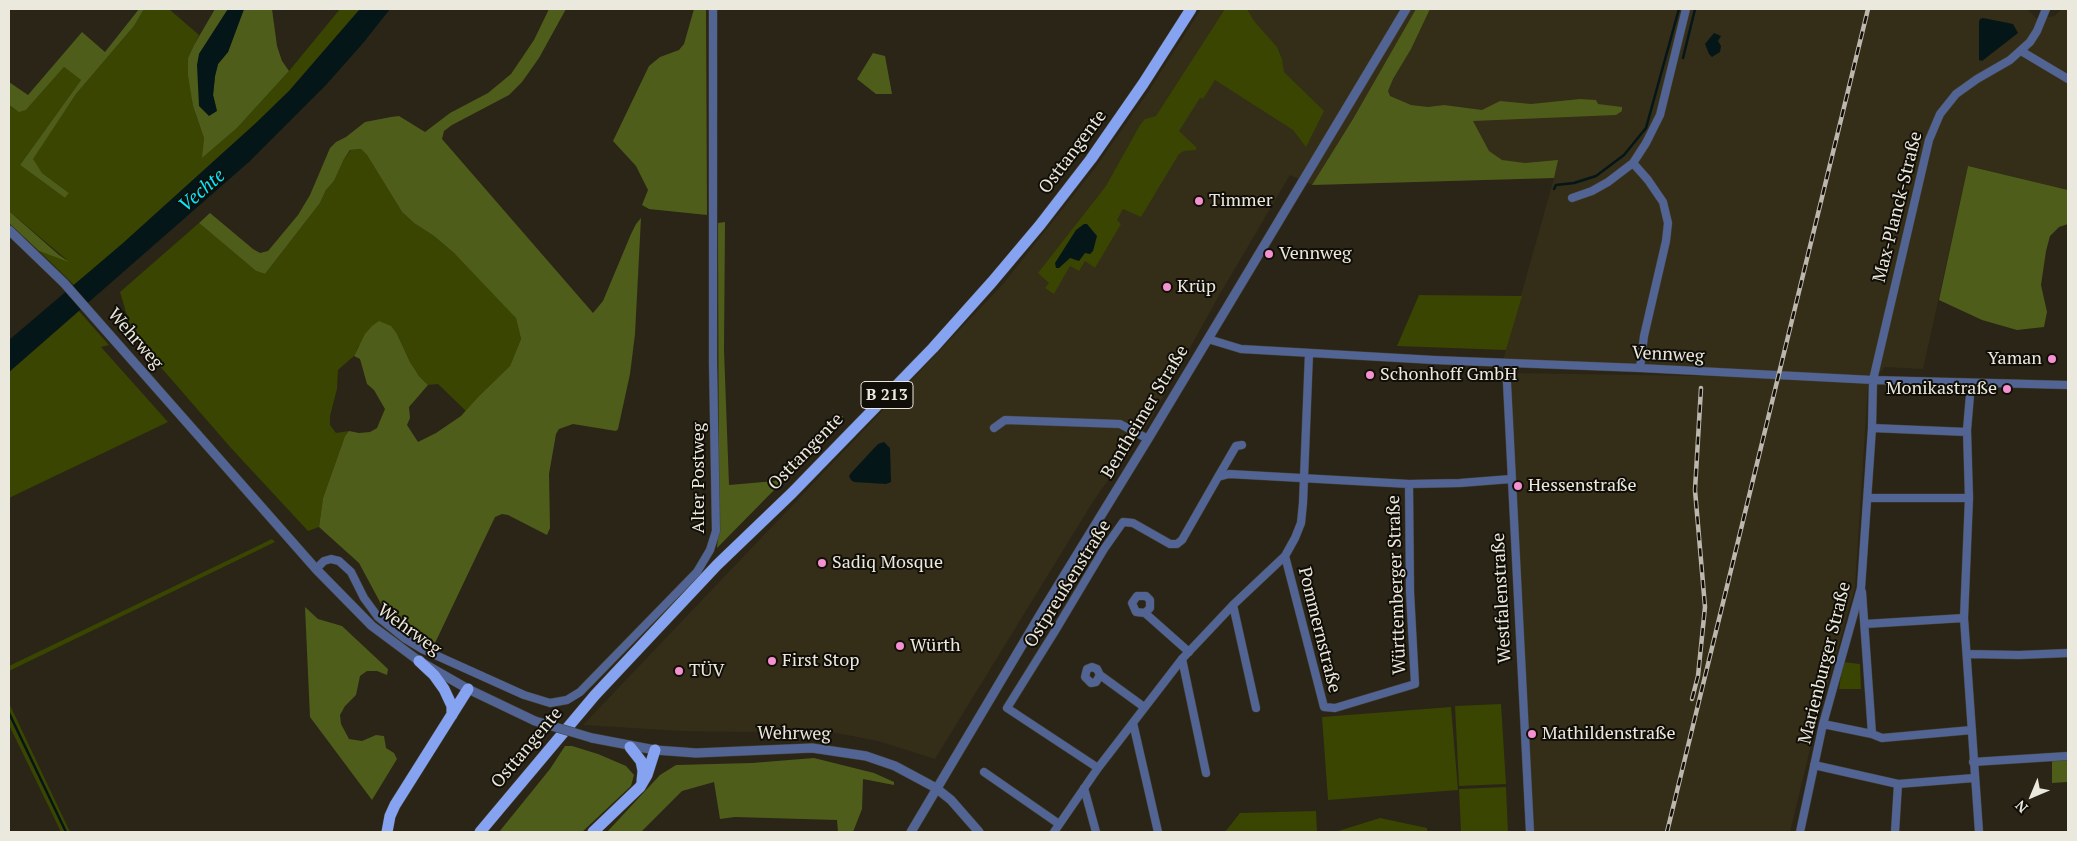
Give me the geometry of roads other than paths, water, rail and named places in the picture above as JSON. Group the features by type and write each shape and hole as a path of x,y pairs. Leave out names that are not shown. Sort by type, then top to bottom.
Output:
{"main road":[{"name":"Osttangente","path":"482,832 594,695 717,565 792,493 926,355 992,282 1040,225 1091,159 1143,84 1191,9"},
{"path":"419,661 434,675 444,689 452,706 452,715"},
{"path":"388,832 390,816 395,805 468,689"},
{"path":"630,746 640,761 643,772 640,787"},
{"path":"593,832 640,787 647,775 655,750"}],"street":[{"name":"Alter Postweg","path":"316,569 324,560 339,560 351,572 364,598 374,612 404,638 422,649 524,695 550,704 568,700 580,692 697,572 710,550 716,531 713,363 713,9"},
{"name":"Bentheimer Straße","path":"911,832 1406,9"},
{"path":"1572,198 1592,191 1633,163 1660,114 1686,9"},
{"name":"Max-Planck-Straße","path":"1872,380 1924,158 1934,126 1940,114 1956,94 2021,51 2030,42 2038,31 2046,9"},
{"path":"2021,51 2068,79"},
{"path":"1633,163 1648,180 1663,202 1668,223 1666,241 1644,336 1640,368"},
{"name":"Wehrweg","path":"9,230 64,283 316,569 372,626 396,646 419,661 468,689 535,721 592,738 655,750 696,753 812,748 866,756 895,766 936,788 951,800 979,832"},
{"name":"Vennweg","path":"1208,339 1241,349 1309,353 1872,380 2068,385"},
{"path":"1054,832 1098,768 1182,659 1233,605 1285,556 1302,523 1309,353"},
{"name":"Westfalenstraße","path":"1506,363 1530,832"},
{"name":"Marienburger Straße","path":"1800,832 1823,724 1861,588 1872,428 1872,380"},
{"path":"1970,383 1967,432 1970,498 1964,618 1979,832"},
{"path":"994,428 1005,420 1120,424 1148,439"},
{"path":"1872,428 1967,432"},
{"path":"1218,477 1236,446 1242,445"},
{"path":"1218,477 1229,474 1409,484 1511,479"},
{"name":"Ostpreußenstraße","path":"1098,768 1007,708 1119,525 1123,522 1133,523 1170,544 1177,544 1182,540 1218,477"},
{"name":"Württemberger Straße","path":"1409,484 1410,592 1415,684"},
{"path":"1868,498 1970,498"},
{"name":"Pommernstraße","path":"1285,556 1324,708 1335,708 1415,684"},
{"path":"1861,588 1872,734"},
{"path":"1233,605 1256,708"},
{"path":"1145,613 1189,652"},
{"path":"1865,624 1964,618"},
{"path":"1967,654 2020,655 2068,653"},
{"path":"1182,659 1206,773"},
{"path":"1100,675 1144,707"},
{"path":"1133,722 1158,832"},
{"path":"1823,724 1872,734 1882,738 1972,730"},
{"path":"1973,762 2068,756"},
{"path":"1814,764 1898,784 1974,778"},
{"path":"984,772 1059,824"},
{"path":"1896,832 1898,784"},
{"path":"1084,788 1096,832"}],"water":[{"path":"228,9 244,9 228,52 218,64 213,95 217,111 209,116 199,106 197,65 199,54"},
{"name":"Vechte","path":"360,9 390,9 325,86 250,161 9,372 9,340 122,244 256,123 289,91"},
{"path":"1983,18 2013,24 2018,33 1982,61 1979,60 1979,22"},
{"path":"1714,33 1721,36 1718,41 1721,46 1720,52 1712,57 1705,44"},
{"path":"1087,224 1097,236 1093,251 1090,254 1085,253 1079,261 1070,258 1059,268 1056,268 1055,263 1076,230"},
{"path":"884,442 890,448 891,482 886,484 854,482 851,480 849,476 851,473 878,444"}],"waterway":[{"path":"1554,189 1556,185 1574,183 1596,176 1624,155 1646,128 1679,9"},
{"path":"1683,58 1695,9"},
{"path":"9,713 66,832"}],"railway":[{"path":"1667,832 1868,9"},
{"path":"1692,699 1698,676 1705,607 1695,490 1701,388"}],"place":[{"name":"Timmer","path":"1199,201"},
{"name":"Vennweg","path":"1269,254"},
{"name":"Krüp","path":"1167,287"},
{"name":"Yaman","path":"2052,359"},
{"name":"Schonhoff GmbH","path":"1370,375"},
{"name":"Monikastraße","path":"2007,389"},
{"name":"Hessenstraße","path":"1518,486"},
{"name":"Sadiq Mosque","path":"822,563"},
{"name":"Würth","path":"900,646"},
{"name":"First Stop","path":"772,661"},
{"name":"TÜV","path":"679,671"},
{"name":"Mathildenstraße","path":"1532,734"}]}
